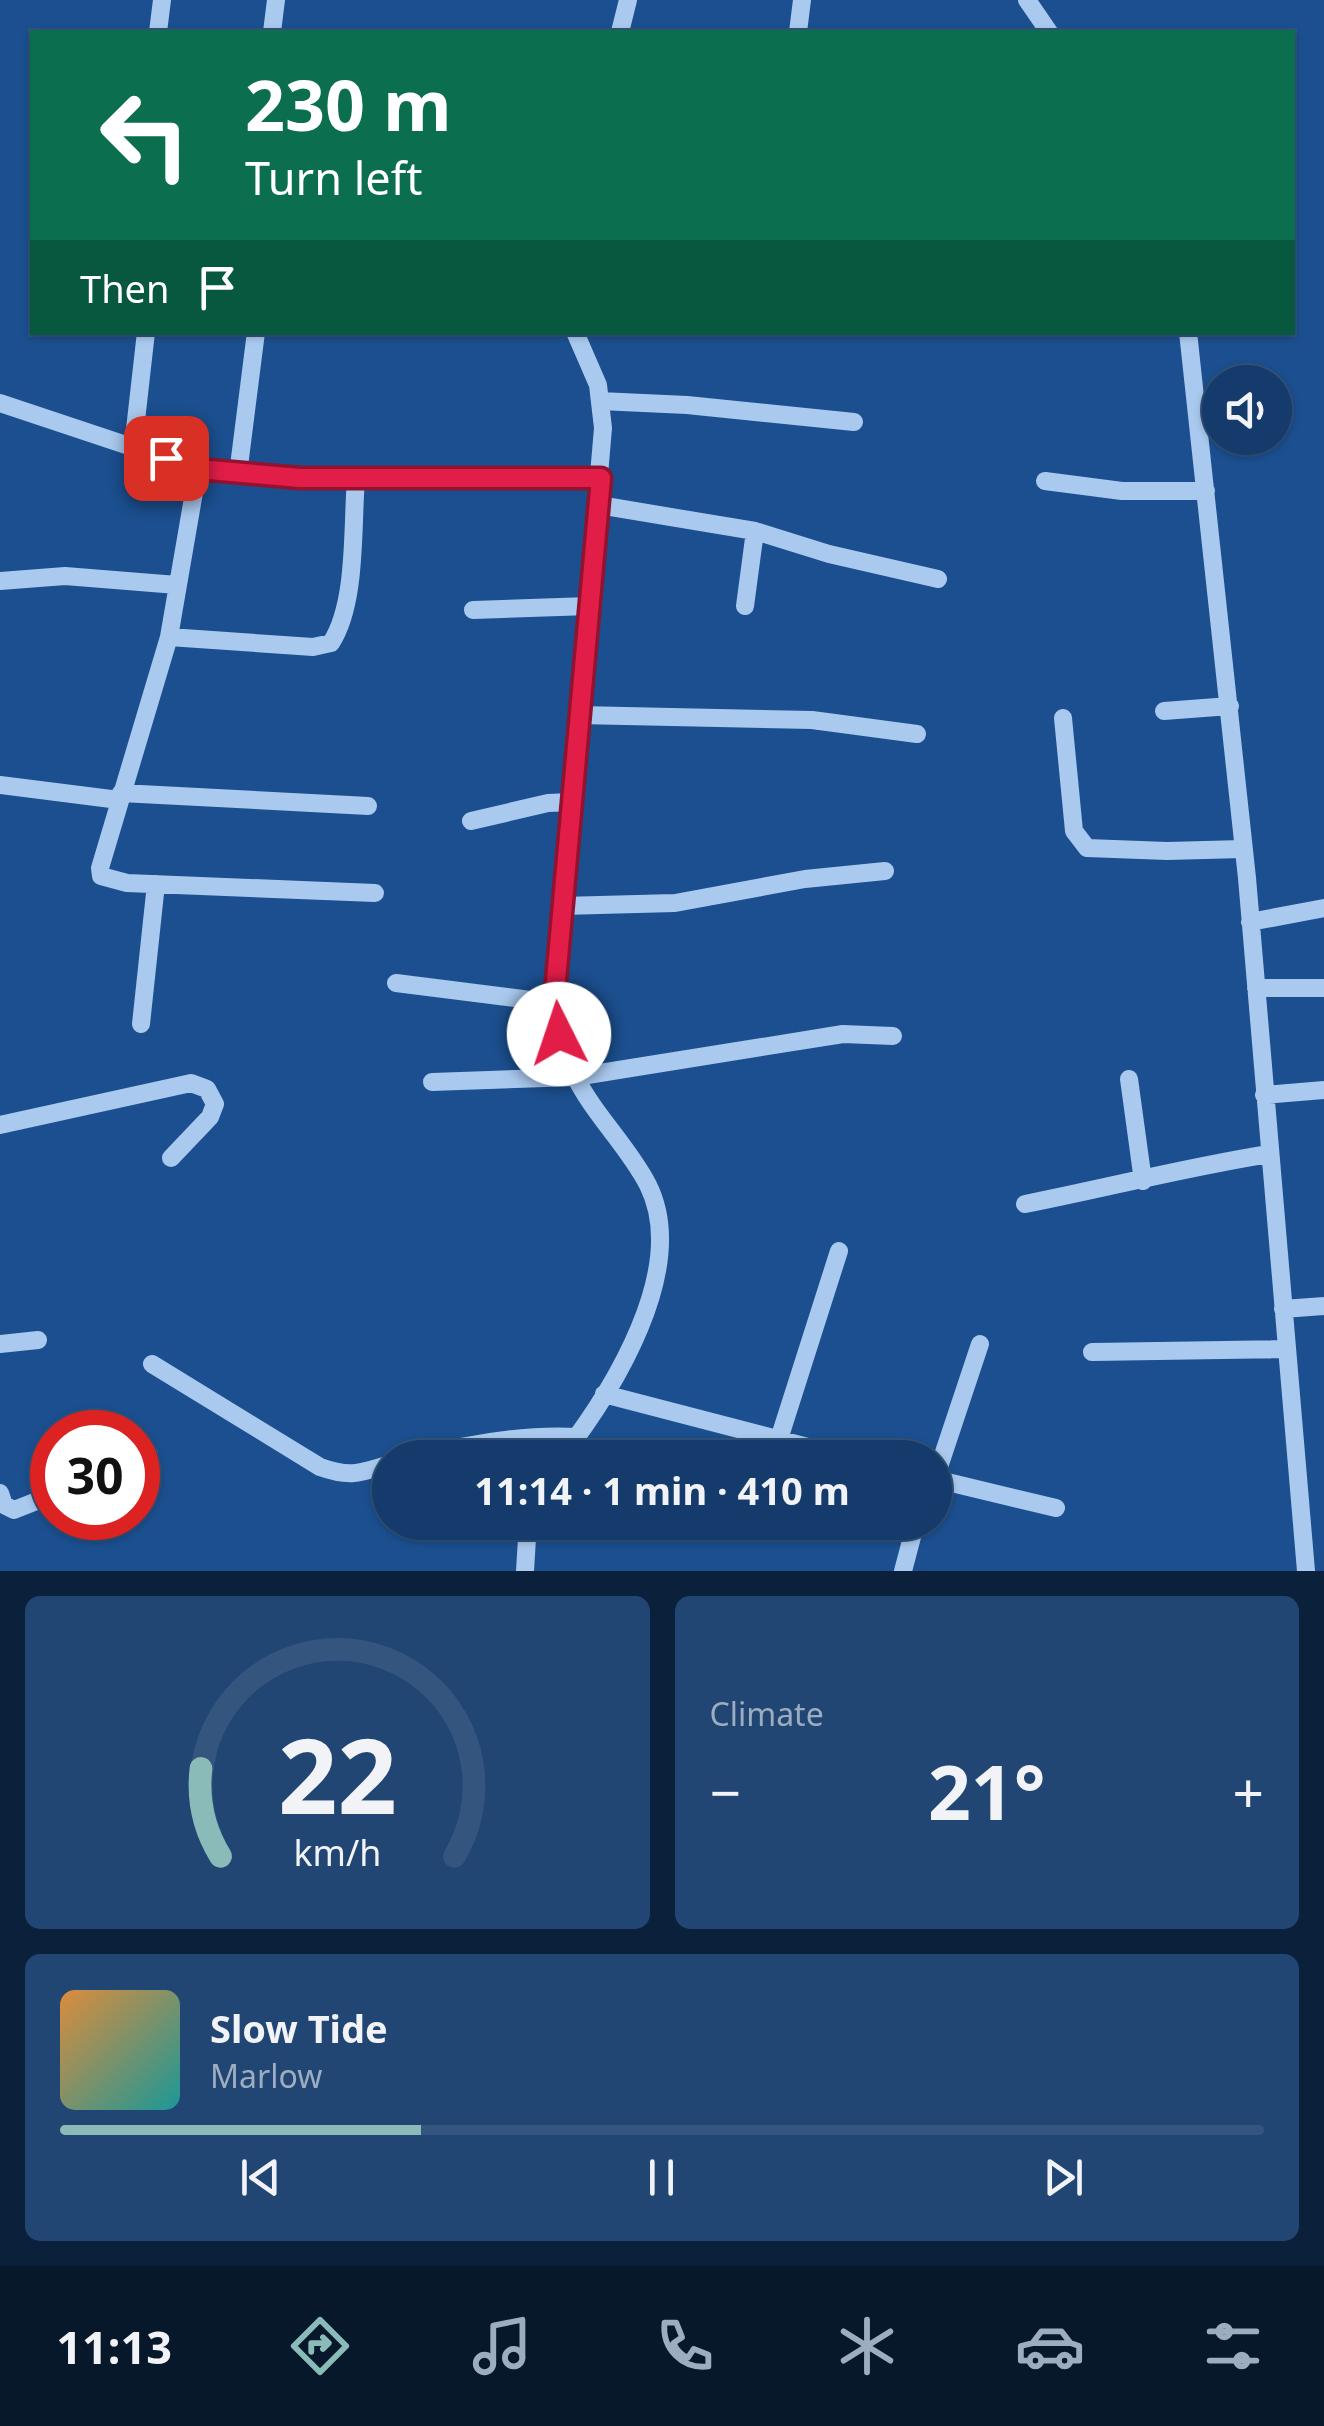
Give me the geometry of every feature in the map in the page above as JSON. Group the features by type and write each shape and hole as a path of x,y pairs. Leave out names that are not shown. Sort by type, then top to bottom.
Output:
{"street":[{"path":"158,30 162,0"},
{"path":"272,30 276,0"},
{"path":"620,30 628,0"},
{"path":"798,30 802,0"},
{"path":"1027,0 1041,28"},
{"path":"133,448 146,335"},
{"path":"238,474 256,335"},
{"path":"575,1440 634,1339 656,1277 661,1221 648,1185 575,1077 559,1034 554,1003 601,478 598,385 576,335"},
{"path":"1188,335 1244,849 1306,1571"},
{"path":"600,402 687,405 854,422"},
{"path":"0,403 198,469 238,474 356,479 601,478"},
{"path":"198,469 169,637 120,796 101,876 113,882 374,894"},
{"path":"169,637 313,647 331,643 340,629 348,594 356,479"},
{"path":"1045,481 1122,491 1206,491"},
{"path":"598,505 755,531 829,554 938,579"},
{"path":"745,606 755,531"},
{"path":"0,581 65,576 177,585"},
{"path":"473,610 589,606"},
{"path":"1164,711 1230,706"},
{"path":"579,715 812,720 917,734"},
{"path":"1062,718 1074,831 1086,848 1244,849"},
{"path":"0,785 120,796 368,806"},
{"path":"471,821 548,803 571,802"},
{"path":"562,906 675,903 806,879 885,871"},
{"path":"142,1024 156,884"},
{"path":"1250,922 1324,908"},
{"path":"396,983 554,1003"},
{"path":"1256,988 1324,988"},
{"path":"432,1082 575,1077 844,1034 894,1036"},
{"path":"1129,1079 1143,1181"},
{"path":"0,1125 190,1083 208,1090 215,1104 210,1117 171,1158"},
{"path":"1264,1095 1324,1090"},
{"path":"1025,1204 1269,1154"},
{"path":"779,1440 839,1251"},
{"path":"1283,1309 1324,1306"},
{"path":"0,1344 38,1340"},
{"path":"980,1344 935,1479 1056,1508"},
{"path":"1092,1352 1287,1350"},
{"path":"152,1364 320,1466 338,1474 356,1475 372,1470"},
{"path":"604,1394 751,1440"},
{"path":"505,1440 545,1435 577,1437"},
{"path":"0,1493 4,1505 14,1510 30,1504"},
{"path":"526,1571 527,1540"},
{"path":"902,1571 911,1540"}],"route":[{"path":"166,458 198,469 300,478 601,478 554,1003 559,1034"}]}
